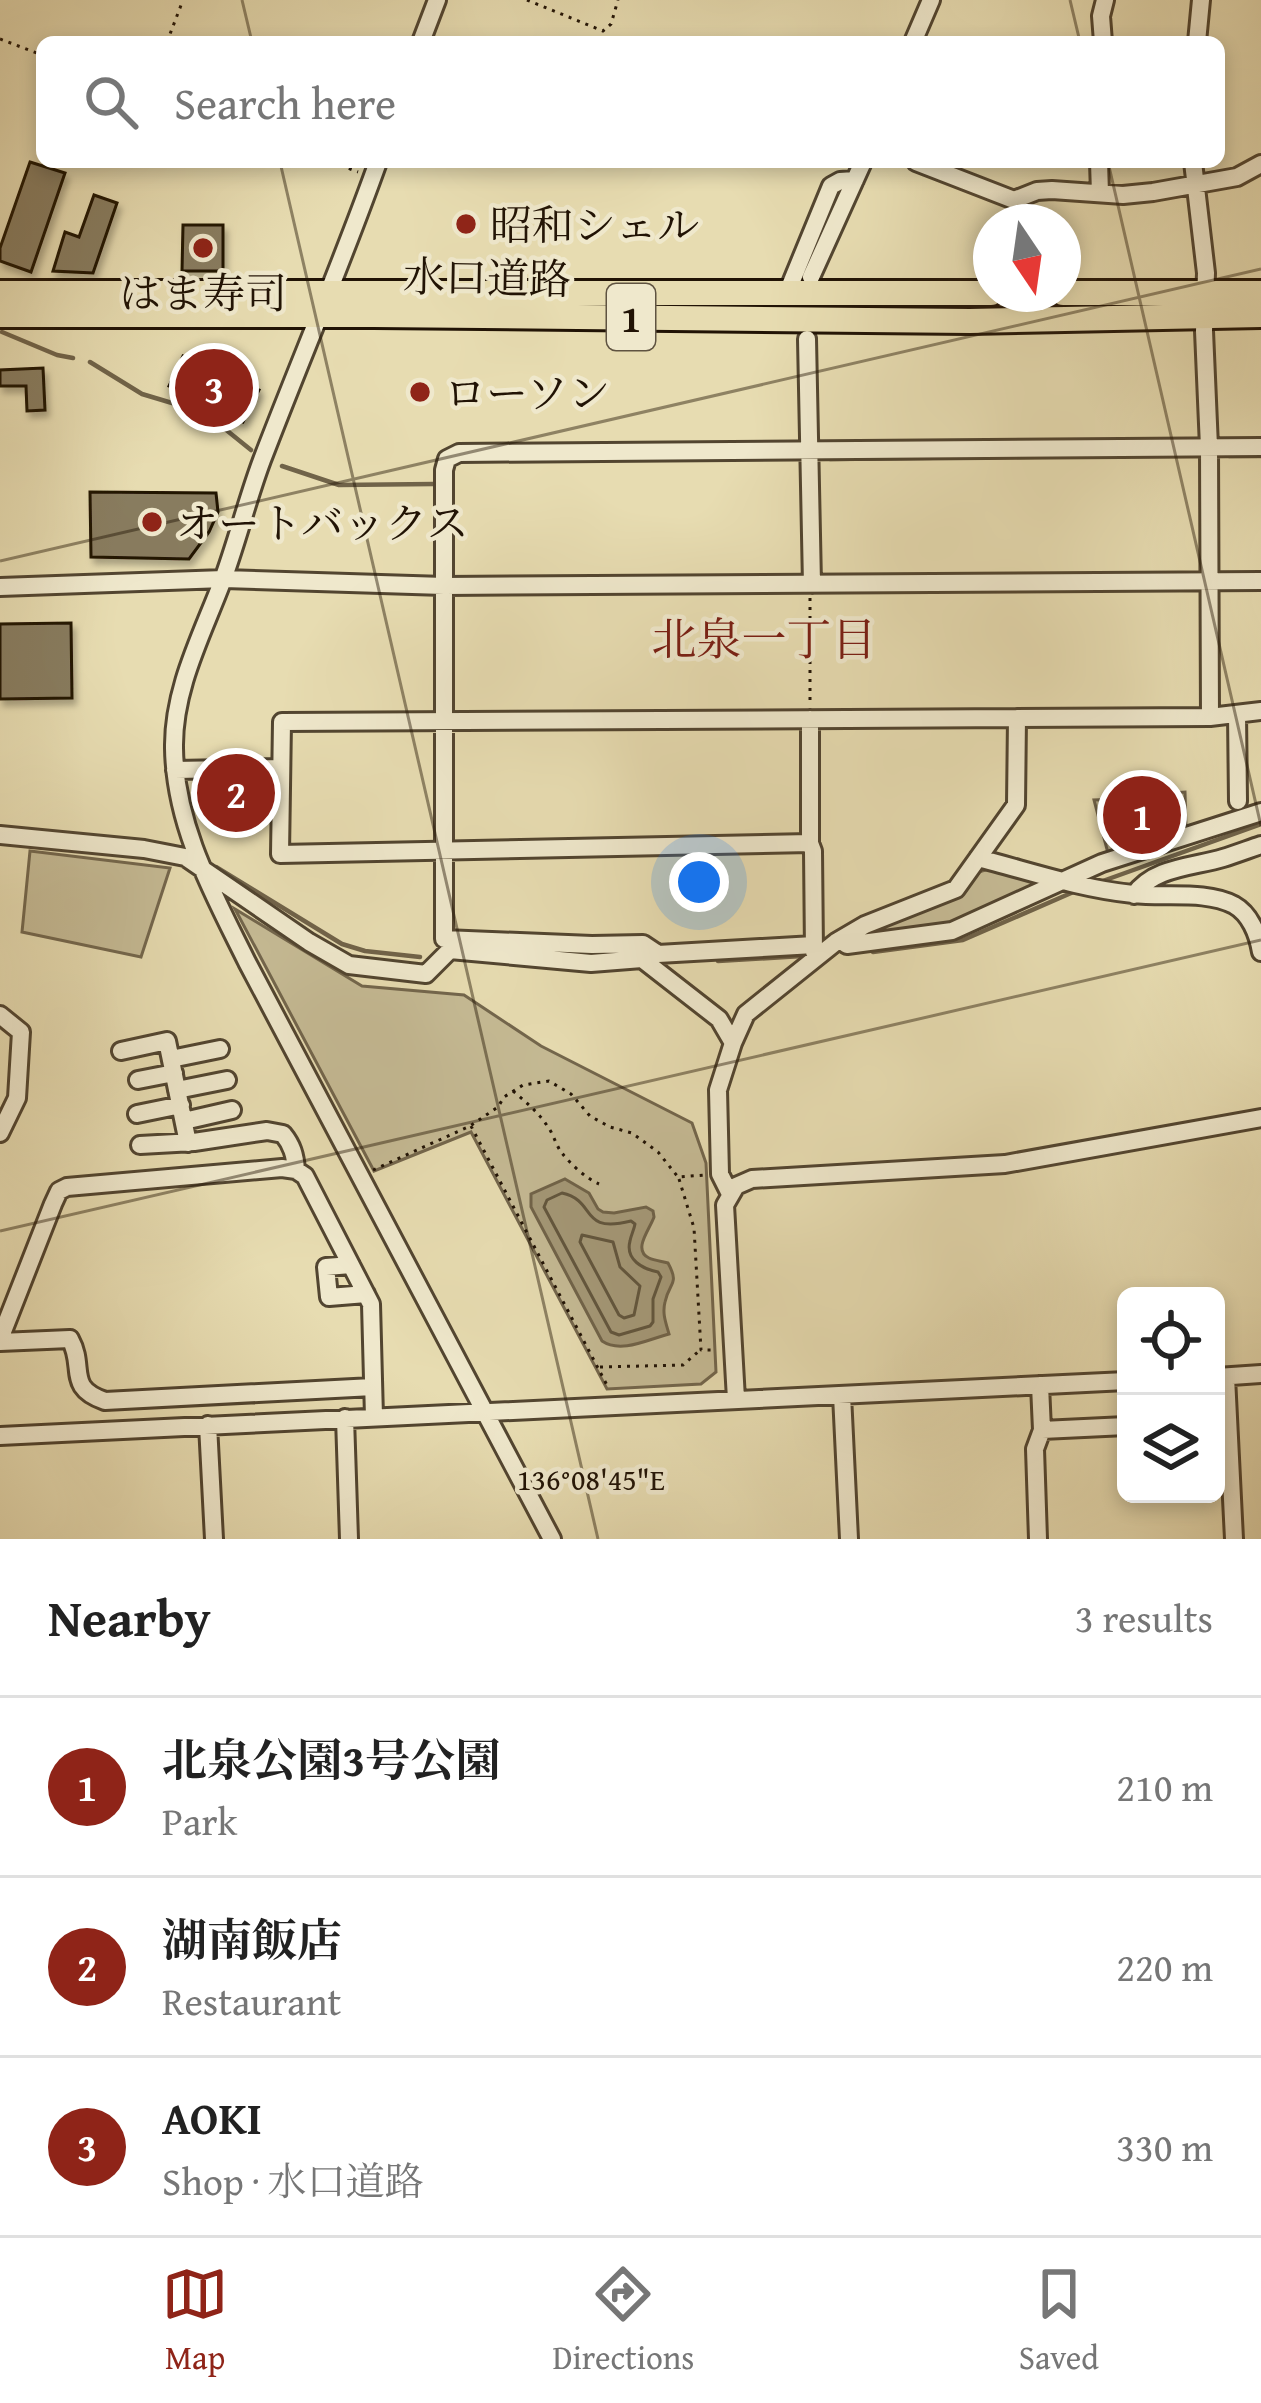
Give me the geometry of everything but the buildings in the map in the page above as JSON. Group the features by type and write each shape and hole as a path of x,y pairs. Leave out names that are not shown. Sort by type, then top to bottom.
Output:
{"highway":[{"name":"水口道路","path":"0,292 970,321 1205,305 1261,293"},
{"name":"水口道路","path":"0,315 787,293 973,293"},
{"name":"水口道路","path":"1081,295 1205,305 1261,315"}],"street":[{"path":"423,36 437,0"},
{"path":"916,36 931,0"},
{"path":"1102,36 1106,0"},
{"path":"1198,36 1201,0"},
{"path":"931,168 1014,200 1052,190 1123,195 1154,192 1237,177 1261,164"},
{"path":"811,277 860,168"},
{"path":"1099,168 1100,193"},
{"path":"1194,168 1205,305 1210,717"},
{"path":"375,170 261,462 224,579 191,658 175,728 175,770 180,807 200,866 247,962 552,1539"},
{"path":"787,293 831,186 855,180"},
{"path":"807,339 812,584"},
{"path":"733,1042 719,1018 632,952 592,945 444,938 444,464 452,455 1261,447"},
{"path":"0,587 224,579 444,586 1261,581"},
{"path":"810,843 280,854 282,722 1210,717 1261,711"},
{"path":"1237,714 1238,801"},
{"path":"730,1194 720,1174 718,1090 746,1014 814,952 865,925 956,889 1016,806 1017,718"},
{"path":"810,719 814,952"},
{"path":"175,770 279,768"},
{"path":"840,940 847,945 952,931 1072,882 1102,863 1261,812"},
{"path":"0,835 185,857 349,965 426,974 450,950 590,963 644,944 658,954 814,952"},
{"path":"1134,895 1143,882 1261,844"},
{"path":"978,858 1098,889 1215,898 1238,907 1258,933 1261,952"},
{"path":"0,1015 21,1032 17,1098 0,1132"},
{"path":"121,1051 167,1041 188,1143"},
{"path":"136,1114 177,1089 220,1049"},
{"path":"138,1080 232,1110"},
{"path":"177,1089 227,1080"},
{"path":"736,1399 725,1219 725,1205 736,1186 752,1179 1005,1164 1261,1118"},
{"path":"140,1145 283,1134 296,1157 296,1170"},
{"path":"374,1387 106,1401 88,1395 79,1385 75,1345 70,1339 0,1340 53,1204 67,1186 296,1170 305,1177 370,1304 374,1387 374,1417"},
{"path":"351,1265 326,1268 329,1298 365,1294"},
{"path":"1225,1377 1261,1374"},
{"path":"0,1436 1117,1381"},
{"path":"1038,1539 1035,1450 1042,1430 1040,1385"},
{"path":"842,1395 848,1539"},
{"path":"345,1418 350,1539"},
{"path":"208,1425 214,1539"},
{"path":"1042,1430 1117,1426"},
{"path":"1225,1452 1234,1539"}],"path":[{"path":"169,36 183,0"},
{"path":"526,0 603,31 611,23 618,0"},
{"path":"0,39 36,53"},
{"path":"810,719 812,584"},
{"path":"371,1171 470,1126 523,1085 549,1081 571,1094 590,1116 632,1133 658,1152 678,1177 694,1228 701,1350"},
{"path":"514,1091 551,1129 563,1155 584,1178 599,1184"},
{"path":"470,1126 612,1396"},
{"path":"678,1177 720,1174"},
{"path":"599,1367 683,1365 701,1350 722,1349"}],"shaded area":[{"path":"1185,792 1186,830 1109,857 1094,800"},
{"path":"30,851 170,868 141,957 22,932"},
{"path":"989,869 1047,884 942,929 852,940 975,873"},
{"path":"235,909 362,986 464,995 541,1046 692,1123 706,1163 716,1372 701,1384 607,1389 471,1132 374,1171"}],"water":[{"path":"565,1179 589,1193 603,1212 646,1207 653,1211 642,1250 649,1258 668,1263 671,1270 673,1280 664,1311 669,1334 626,1346 602,1341 531,1207 531,1194"}],"waterway":[{"path":"2,332 73,358"},
{"path":"90,362 142,394 182,406 225,429 251,450"},
{"path":"830,459 1095,456"},
{"path":"1229,456 1261,456"},
{"path":"282,466 339,485 434,484"},
{"path":"1100,882 1261,824"},
{"path":"216,867 342,944 420,957"},
{"path":"873,952 963,940 1078,890"},
{"path":"718,961 802,956"}],"place":[{"name":"昭和シェル","path":"466,224"},
{"name":"はま寿司","path":"203,248"},
{"name":"AOKI","path":"214,388"},
{"name":"ローソン","path":"420,392"},
{"name":"オートバックス","path":"152,522"},
{"name":"湖南飯店","path":"236,793"},
{"name":"北泉公園3号公園","path":"1142,815"}],"district":[{"name":"北泉一丁目","path":"764,638"}]}
